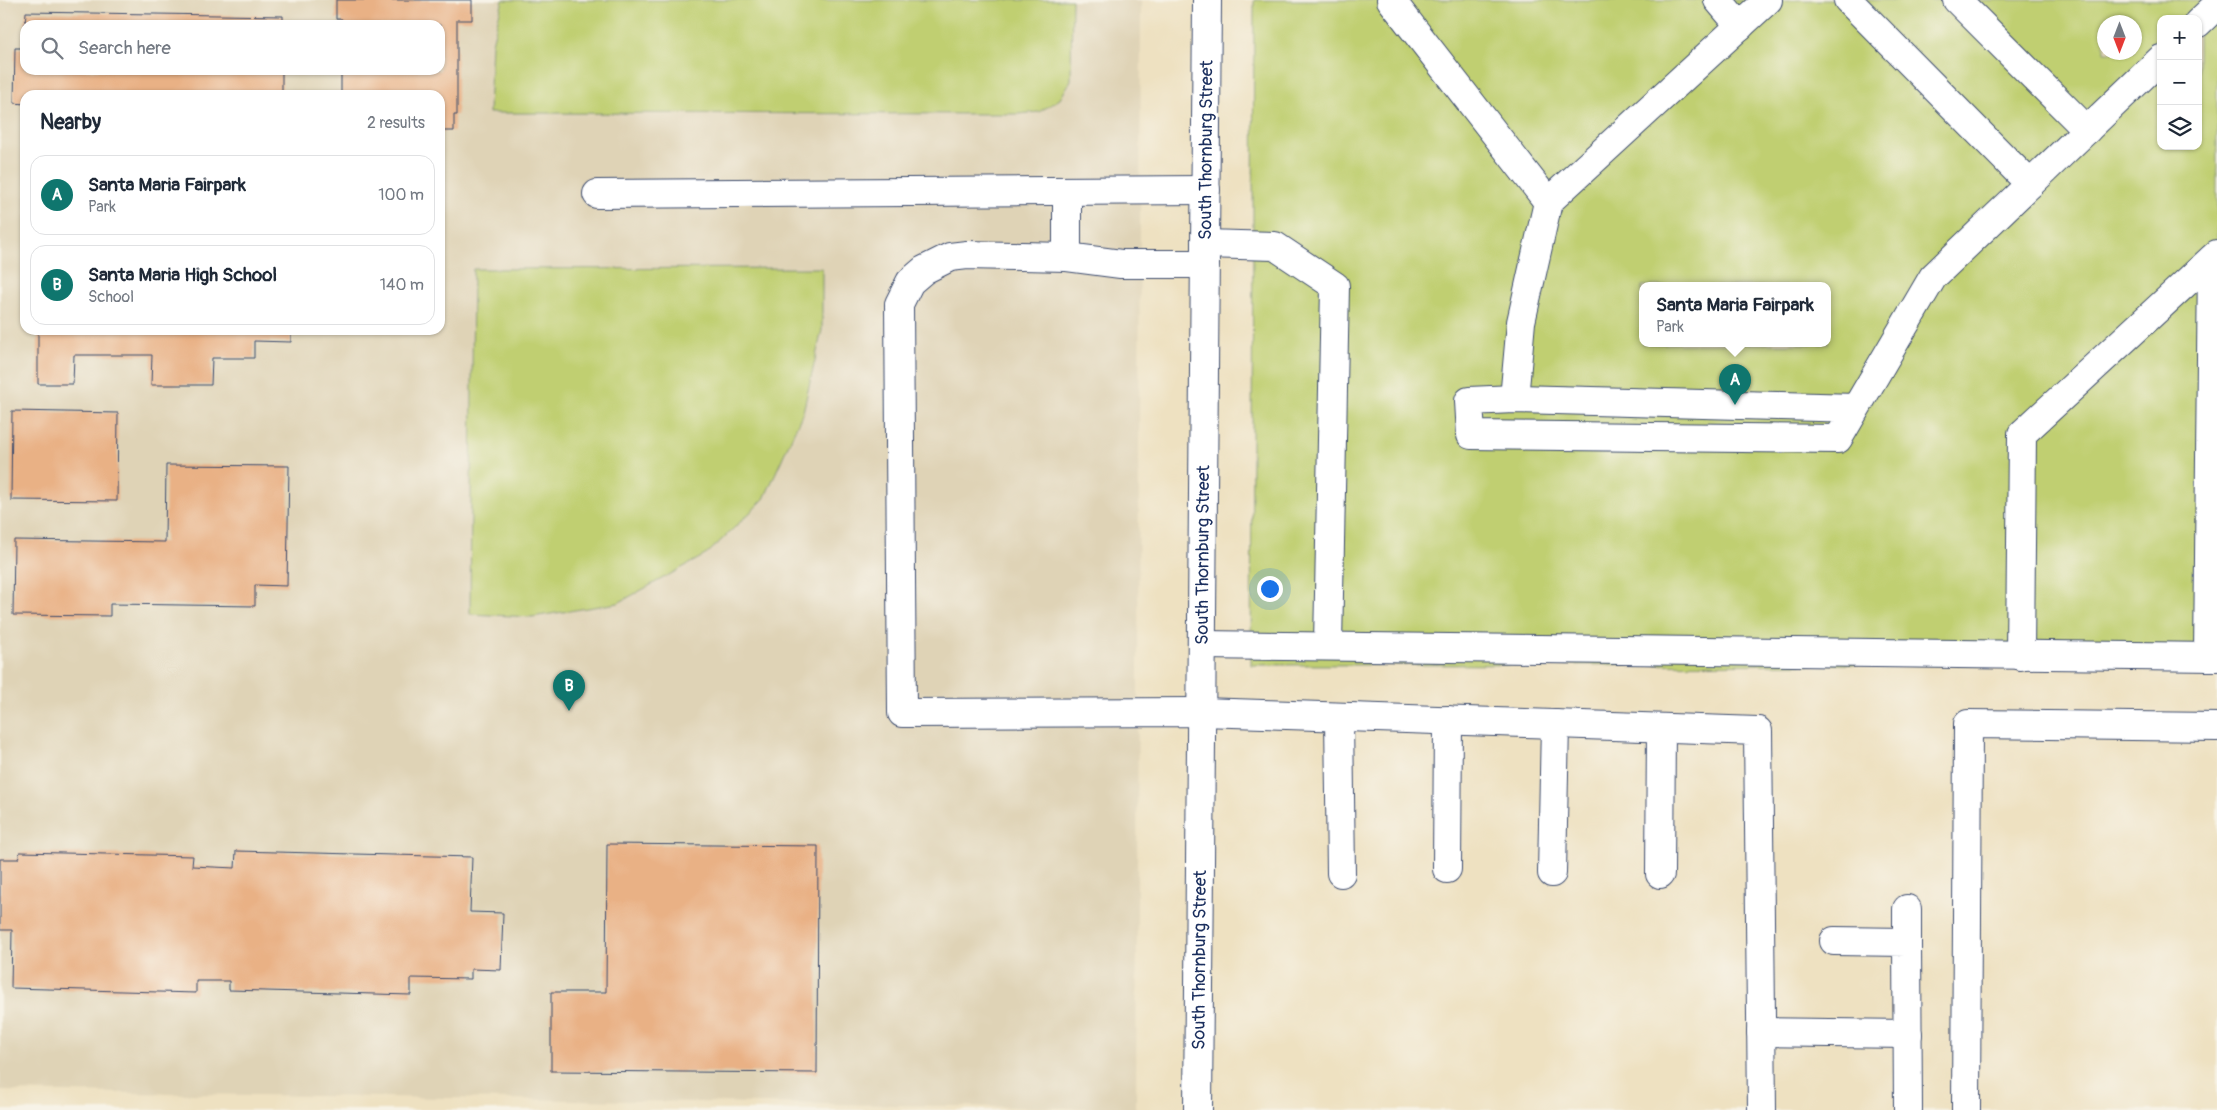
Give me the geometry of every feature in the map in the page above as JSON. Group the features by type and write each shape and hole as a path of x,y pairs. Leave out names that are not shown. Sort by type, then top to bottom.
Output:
{"street":[{"name":"South Thornburg Street","path":"1198,1110 1207,0"},
{"path":"1391,0 1548,202"},
{"path":"1718,0 1740,26"},
{"path":"1514,400 1522,322 1548,202 1768,0"},
{"path":"1848,0 2030,184"},
{"path":"1958,0 2087,130"},
{"path":"2202,19 2217,5"},
{"path":"1856,408 1514,400 1469,401 1471,435 1838,439 1933,277 2160,60"},
{"path":"597,194 1206,190"},
{"path":"1066,191 1067,257"},
{"path":"1328,645 1335,286 1275,246 1121,264 1067,257 967,255 950,257 924,270 910,282 898,304 902,713 1202,712 1758,731 1762,1110"},
{"path":"1202,645 2212,657 2214,257"},
{"path":"2020,656 2022,434 2214,257"},
{"path":"1339,717 1341,873"},
{"path":"1447,869 1448,720"},
{"path":"1552,873 1555,724"},
{"path":"1966,1110 1968,724 2217,727"},
{"path":"1660,874 1661,728"},
{"path":"1907,909 1908,1110"},
{"path":"1834,941 1907,942"},
{"path":"1761,1032 1908,1034"}],"shaded area":[{"path":"0,0 1141,0 1136,1109 0,1091"}],"green space":[{"path":"503,0 1072,0 1071,80 1060,99 1039,112 1018,114 489,113 492,43"},
{"path":"1254,0 2217,0 2217,664 1251,665"},
{"path":"822,268 822,330 803,412 764,499 707,554 618,603 532,617 470,614 473,269"}],"building":[{"path":"336,0 472,0 472,20 457,20 457,115 454,115 454,131 445,131 445,90 341,90 341,75 445,75 445,20 336,19"},
{"path":"26,12 283,16 283,20 25,20"},
{"path":"15,48 20,48 20,75 282,75 282,90 20,90 20,104 14,103"},
{"path":"38,335 291,335 291,342 254,341 254,358 212,358 211,385 151,385 152,355 74,355 73,384 38,384"},
{"path":"12,411 118,413 117,501 11,500"},
{"path":"166,465 289,466 287,586 255,585 255,606 110,604 110,616 13,615 14,540 165,542"},
{"path":"607,844 818,846 817,1073 551,1071 551,992 606,992"},
{"path":"236,851 472,857 470,912 503,913 501,970 471,969 471,979 411,978 411,995 229,990 229,981 196,981 196,993 11,988 12,930 0,930 0,859 18,859 20,852 193,856 192,866 235,868"}],"place":[{"name":"Santa Maria Fairpark","path":"1735,405"},
{"name":"Santa Maria High School","path":"569,711"}]}
